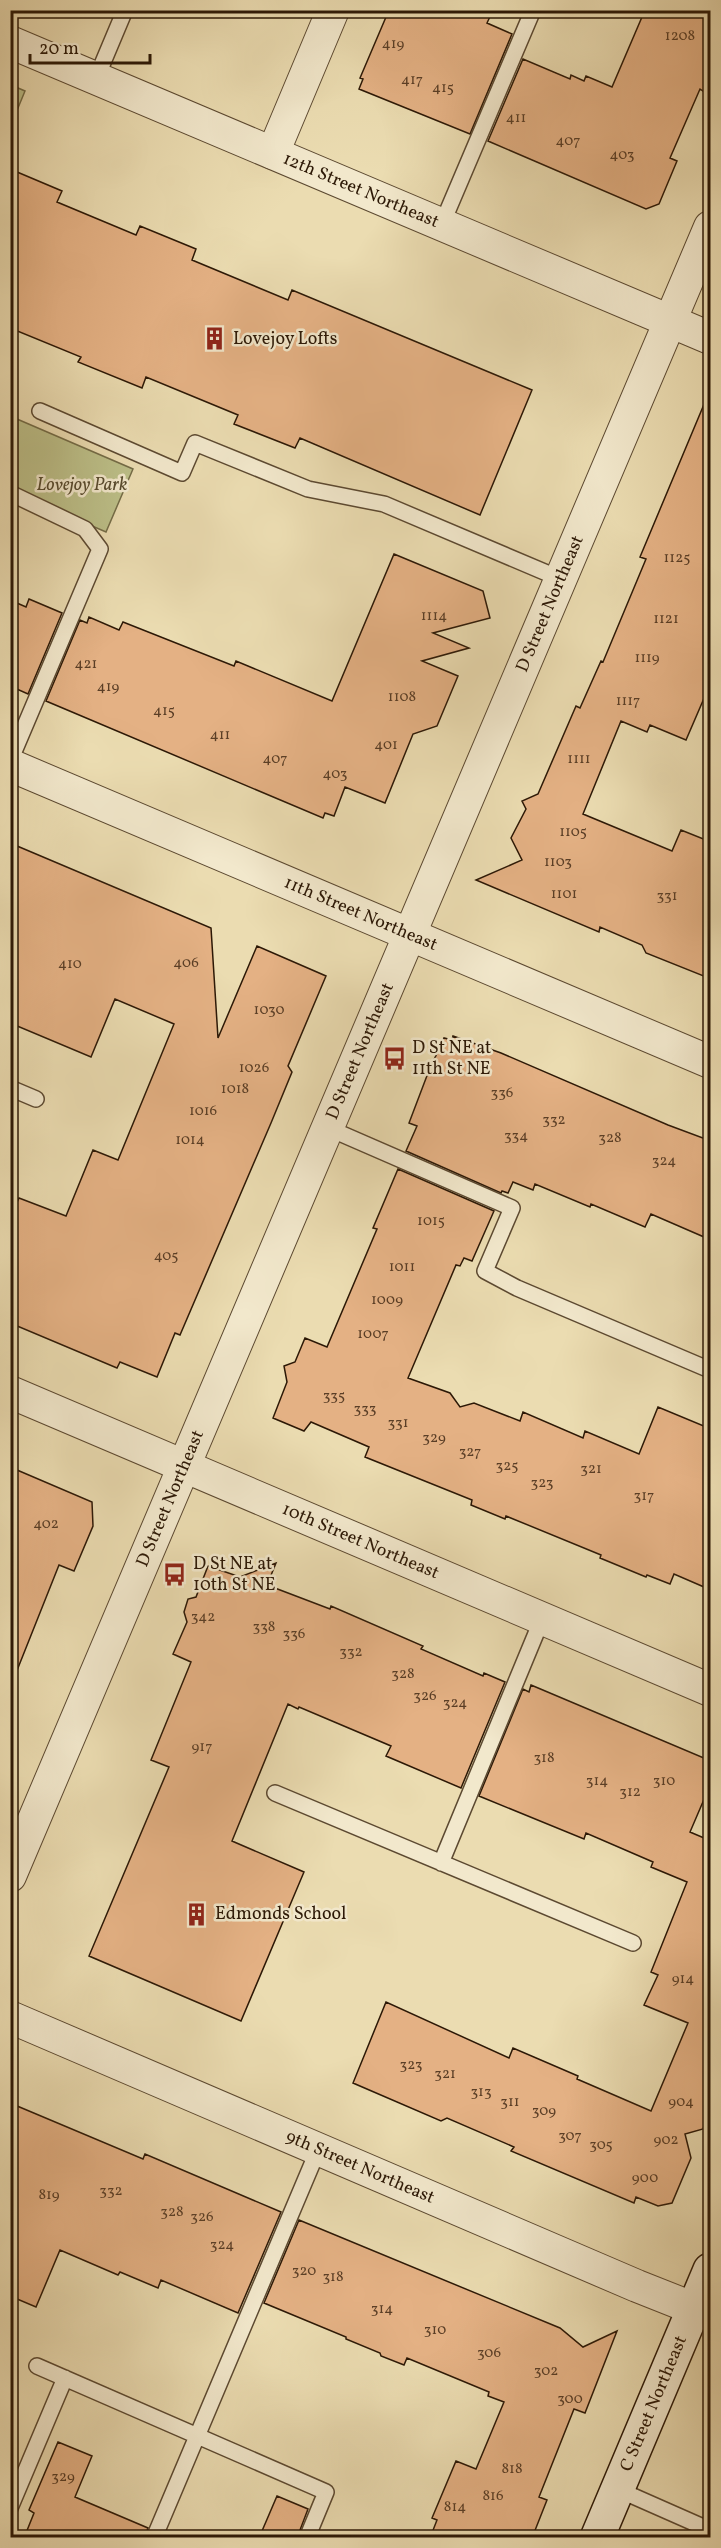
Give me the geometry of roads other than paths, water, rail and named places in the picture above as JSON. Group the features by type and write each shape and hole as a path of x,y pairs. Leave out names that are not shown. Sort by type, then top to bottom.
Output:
{"main road":[{"name":"C Street Northeast","path":"597,2538 617,2489 702,2312 711,2270"}],"street":[{"path":"273,153 333,10"},
{"name":"12th Street Northeast","path":"10,42 711,338"},
{"name":"D Street Northeast","path":"10,1876 711,227"},
{"name":"11th Street Northeast","path":"10,763 711,1062"},
{"name":"10th Street Northeast","path":"10,1392 711,1690"},
{"name":"9th Street Northeast","path":"10,2017 702,2312"}],"lane":[{"path":"96,79 125,10"},
{"path":"442,224 533,10"},
{"path":"40,411 182,473 195,444 308,489 384,504 561,579"},
{"path":"10,493 86,529 100,549 10,763"},
{"path":"10,1088 36,1099"},
{"path":"328,1128 512,1208 485,1271 517,1288 711,1370"},
{"path":"441,1863 542,1619"},
{"path":"275,1793 633,1943"},
{"path":"154,2538 318,2150"},
{"path":"37,2366 326,2492 307,2538"},
{"path":"10,2508 65,2378"},
{"path":"617,2489 711,2530"}],"place":[{"name":"Lovejoy Lofts","path":"215,339"},
{"name":"D St NE at 11th St NE","path":"394,1058"},
{"name":"D St NE at 10th St NE","path":"175,1574"},
{"name":"Edmonds School","path":"197,1914"}],"park label":[{"name":"Lovejoy Park","path":"82,485"}]}
